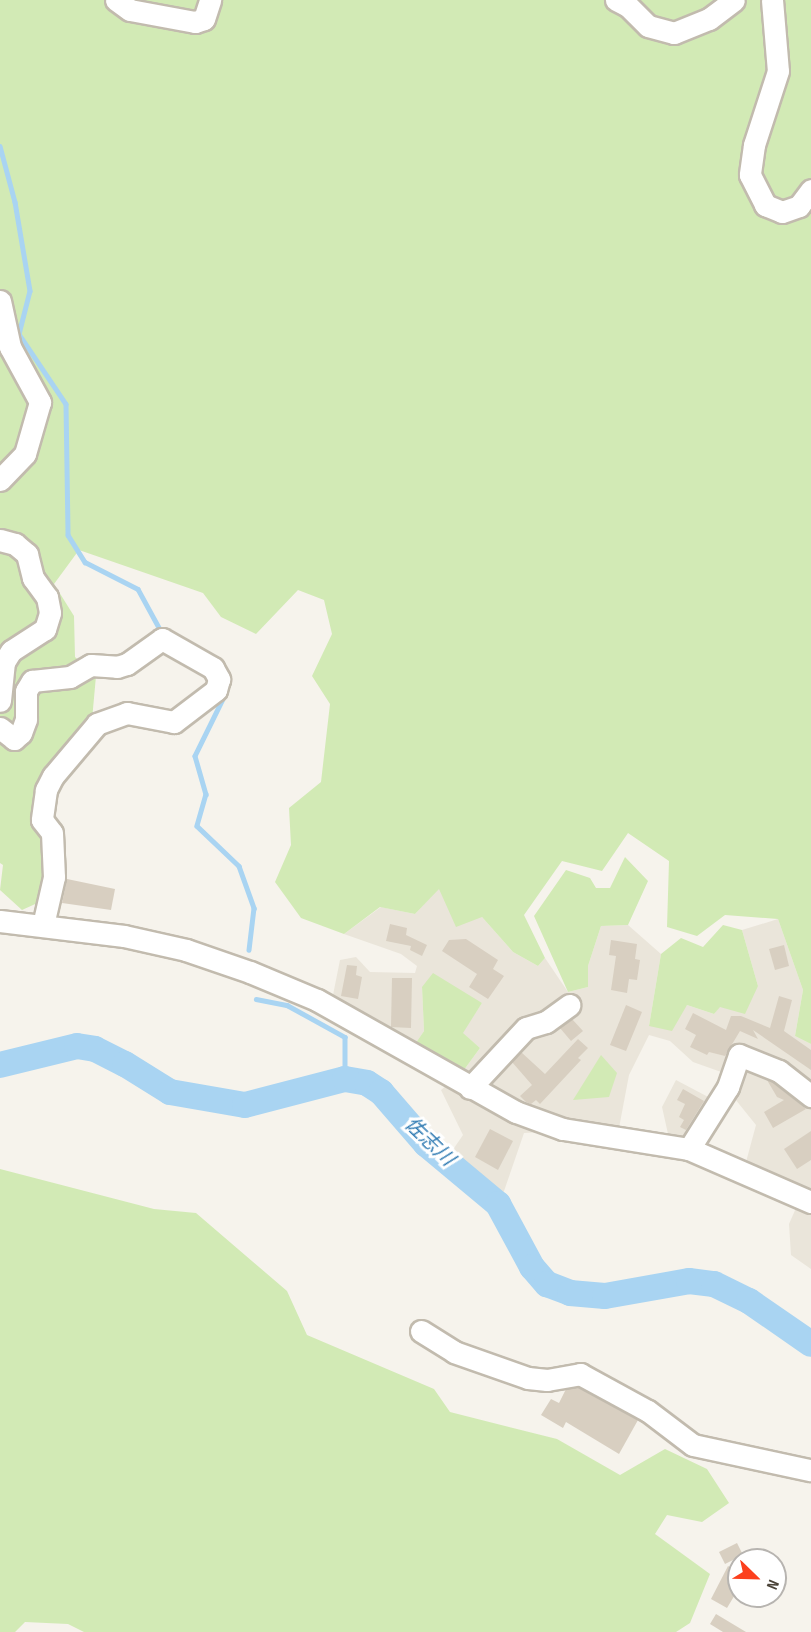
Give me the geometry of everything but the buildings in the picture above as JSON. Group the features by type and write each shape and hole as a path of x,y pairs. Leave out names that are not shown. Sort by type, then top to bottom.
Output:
{"street":[{"path":"116,0 130,10 195,22 204,19 210,0"},
{"path":"616,0 628,6 648,26 674,33 709,19 734,0"},
{"path":"772,0 778,71 754,146 750,175 765,206 782,212 799,206 811,190"},
{"path":"0,301 10,347 40,402 25,454 0,480"},
{"path":"0,540 15,544 27,554 33,578 47,597 50,614 45,629 11,651 4,662 0,701"},
{"path":"0,728 14,739 21,733 26,719 26,691 32,681 70,676 91,665 128,664 162,639 213,668 219,679 216,690 174,722 127,713 112,715 97,724 53,776 46,790 42,820 52,833 54,877 43,925"},
{"path":"0,921 43,925 186,950 250,972 317,1000 516,1112 563,1129 689,1149 811,1202"},
{"path":"470,1088 526,1028 546,1023 569,1005"},
{"path":"689,1149 728,1087 739,1055 779,1071 811,1096"},
{"path":"420,1331 454,1352 528,1378 547,1380 580,1374 648,1410 693,1445 811,1470"}],"shaded area":[{"path":"439,888 482,917 513,952 538,966 545,958 568,992 588,987 588,966 601,926 628,925 661,954 649,1026 687,1005 714,1014 719,1007 758,986 742,930 778,919 803,990 795,1036 811,1044 811,1269 791,1255 789,1224 803,1192 746,1162 756,1125 731,1094 700,1142 668,1134 662,1107 676,1080 712,1099 724,1073 693,1062 670,1041 649,1035 629,1075 619,1128 524,1133 503,1194 452,1151 463,1135 441,1090 461,1074 480,1048 462,1033 482,1003 422,987 424,1031 413,1047 333,995 340,960 356,957 370,972 415,973 417,966 401,954 344,934 381,907 415,914"}],"green space":[{"path":"0,0 811,0 811,1044 795,1036 803,990 778,919 725,915 697,936 667,927 669,861 628,833 602,871 562,861 524,915 545,958 538,966 513,952 482,917 456,927 439,889 415,914 380,907 344,934 301,918 275,882 291,845 289,808 321,782 330,704 312,676 332,634 324,600 298,590 256,634 221,617 203,593 79,550 54,584 74,616 75,657 96,676 92,720 43,776 48,836 44,900 22,910 0,890 3,865 0,863"},
{"path":"625,857 648,881 628,925 601,926 588,966 588,987 568,992 534,916 566,870 590,878 596,888 610,888"},
{"path":"723,925 742,930 758,986 745,1014 720,1007 714,1014 687,1005 672,1031 649,1026 661,954 681,938 703,947"},
{"path":"433,973 482,1003 463,1033 480,1048 461,1074 413,1047 424,1031 422,987"},
{"path":"601,1055 617,1073 609,1097 573,1100"},
{"path":"0,1169 154,1209 196,1213 287,1291 307,1335 434,1389 450,1412 557,1439 620,1475 665,1449 707,1469 729,1503 702,1522 667,1515 655,1534 710,1574 690,1623 676,1632 84,1632 68,1624 25,1622 15,1632 0,1632"}],"waterway":[{"path":"0,146 15,202 30,291 19,334 66,404 68,535 85,562 138,589 162,633"},
{"path":"226,693 195,756 206,794 197,826 239,866 254,908 249,950"},
{"path":"256,999 287,1005 345,1037 345,1079"},
{"name":"佐志川","path":"0,1065 77,1046 95,1049 125,1064 170,1092 245,1105 345,1079 367,1083 381,1092 426,1144 498,1204 532,1267 547,1284 570,1293 605,1296 689,1281 714,1284 749,1301 811,1344"}]}
